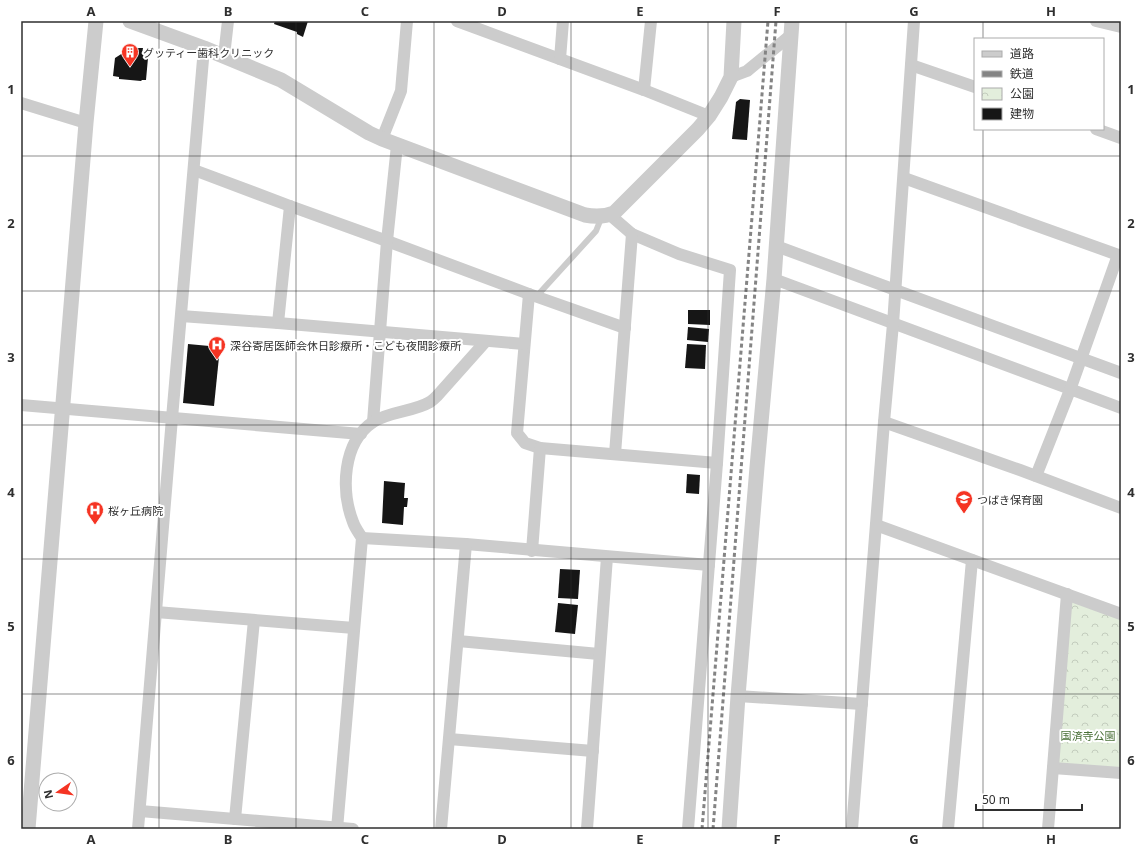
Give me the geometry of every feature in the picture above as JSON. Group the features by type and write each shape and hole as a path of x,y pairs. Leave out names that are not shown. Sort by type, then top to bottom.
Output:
{"street":[{"path":"28,829 86,123 96,21"},
{"path":"130,21 204,48 281,80 369,133 382,139 585,215 596,217 614,213 620,208 709,116 731,77 734,21"},
{"path":"224,56 228,21"},
{"path":"382,139 401,92 407,21"},
{"path":"560,59 563,21"},
{"path":"644,90 651,21"},
{"path":"852,829 893,324 914,21"},
{"path":"1096,21 1121,27"},
{"path":"465,22 709,116"},
{"path":"731,77 747,71 791,28"},
{"path":"729,829 756,467 774,279 791,28"},
{"path":"138,829 204,48"},
{"path":"911,65 974,87"},
{"path":"21,103 86,123"},
{"path":"1099,130 1121,138"},
{"path":"373,422 387,241 397,144"},
{"path":"194,170 625,328"},
{"path":"904,178 1120,256 1036,476"},
{"path":"278,323 290,206"},
{"path":"606,215 632,234 679,254 730,270 717,463 688,829"},
{"path":"615,454 632,234"},
{"path":"776,246 1121,373"},
{"path":"774,279 1121,408"},
{"path":"532,295 524,344 517,433 525,443 540,448 717,463"},
{"path":"181,316 524,344"},
{"path":"337,828 362,538 354,523 348,504 346,480 348,460 353,447 361,434 373,422 388,415 430,402 486,340"},
{"path":"21,405 361,434"},
{"path":"884,422 1121,508"},
{"path":"532,551 540,448"},
{"path":"876,525 1121,614"},
{"path":"362,538 466,544 532,551 708,565"},
{"path":"441,829 466,544"},
{"path":"587,829 607,557"},
{"path":"948,829 972,560"},
{"path":"1048,829 1067,594"},
{"path":"156,612 354,628"},
{"path":"236,819 254,620"},
{"path":"458,641 599,654"},
{"path":"738,696 862,704"},
{"path":"449,739 592,751"},
{"path":"1053,768 1121,773"},
{"path":"140,810 353,829"}],"lane":[{"path":"532,295 596,231 606,215"}],"green space":[{"name":"国済寺公園","path":"1067,594 1121,614 1121,773 1053,768"}],"building":[{"path":"275,21 308,21 303,37 297,34 297,32 274,24"},
{"name":"グッティー歯科クリニック","path":"143,48 142,54 144,57 148,58 146,80 119,79 119,77 113,76 115,58 126,51"},
{"path":"740,99 750,100 747,140 732,139 736,102"},
{"path":"688,310 710,310 710,325 688,324"},
{"path":"688,327 709,329 708,342 687,340"},
{"path":"188,344 220,347 214,406 183,403"},
{"path":"687,344 706,345 705,369 685,368"},
{"path":"687,474 700,475 699,494 686,493"},
{"path":"384,481 405,483 404,498 408,498 407,507 404,507 403,525 382,523"},
{"path":"560,569 580,570 578,599 558,598"},
{"path":"558,603 578,605 575,634 555,632"}],"railway":[{"path":"702,829 768,21"},
{"path":"713,829 776,21"}],"place":[{"name":"グッティー歯科クリニック","path":"130,67"},
{"name":"深谷寄居医師会休日診療所・こども夜間診療所","path":"217,360"},
{"name":"つばき保育園","path":"964,514"},
{"name":"桜ヶ丘病院","path":"95,525"}]}
